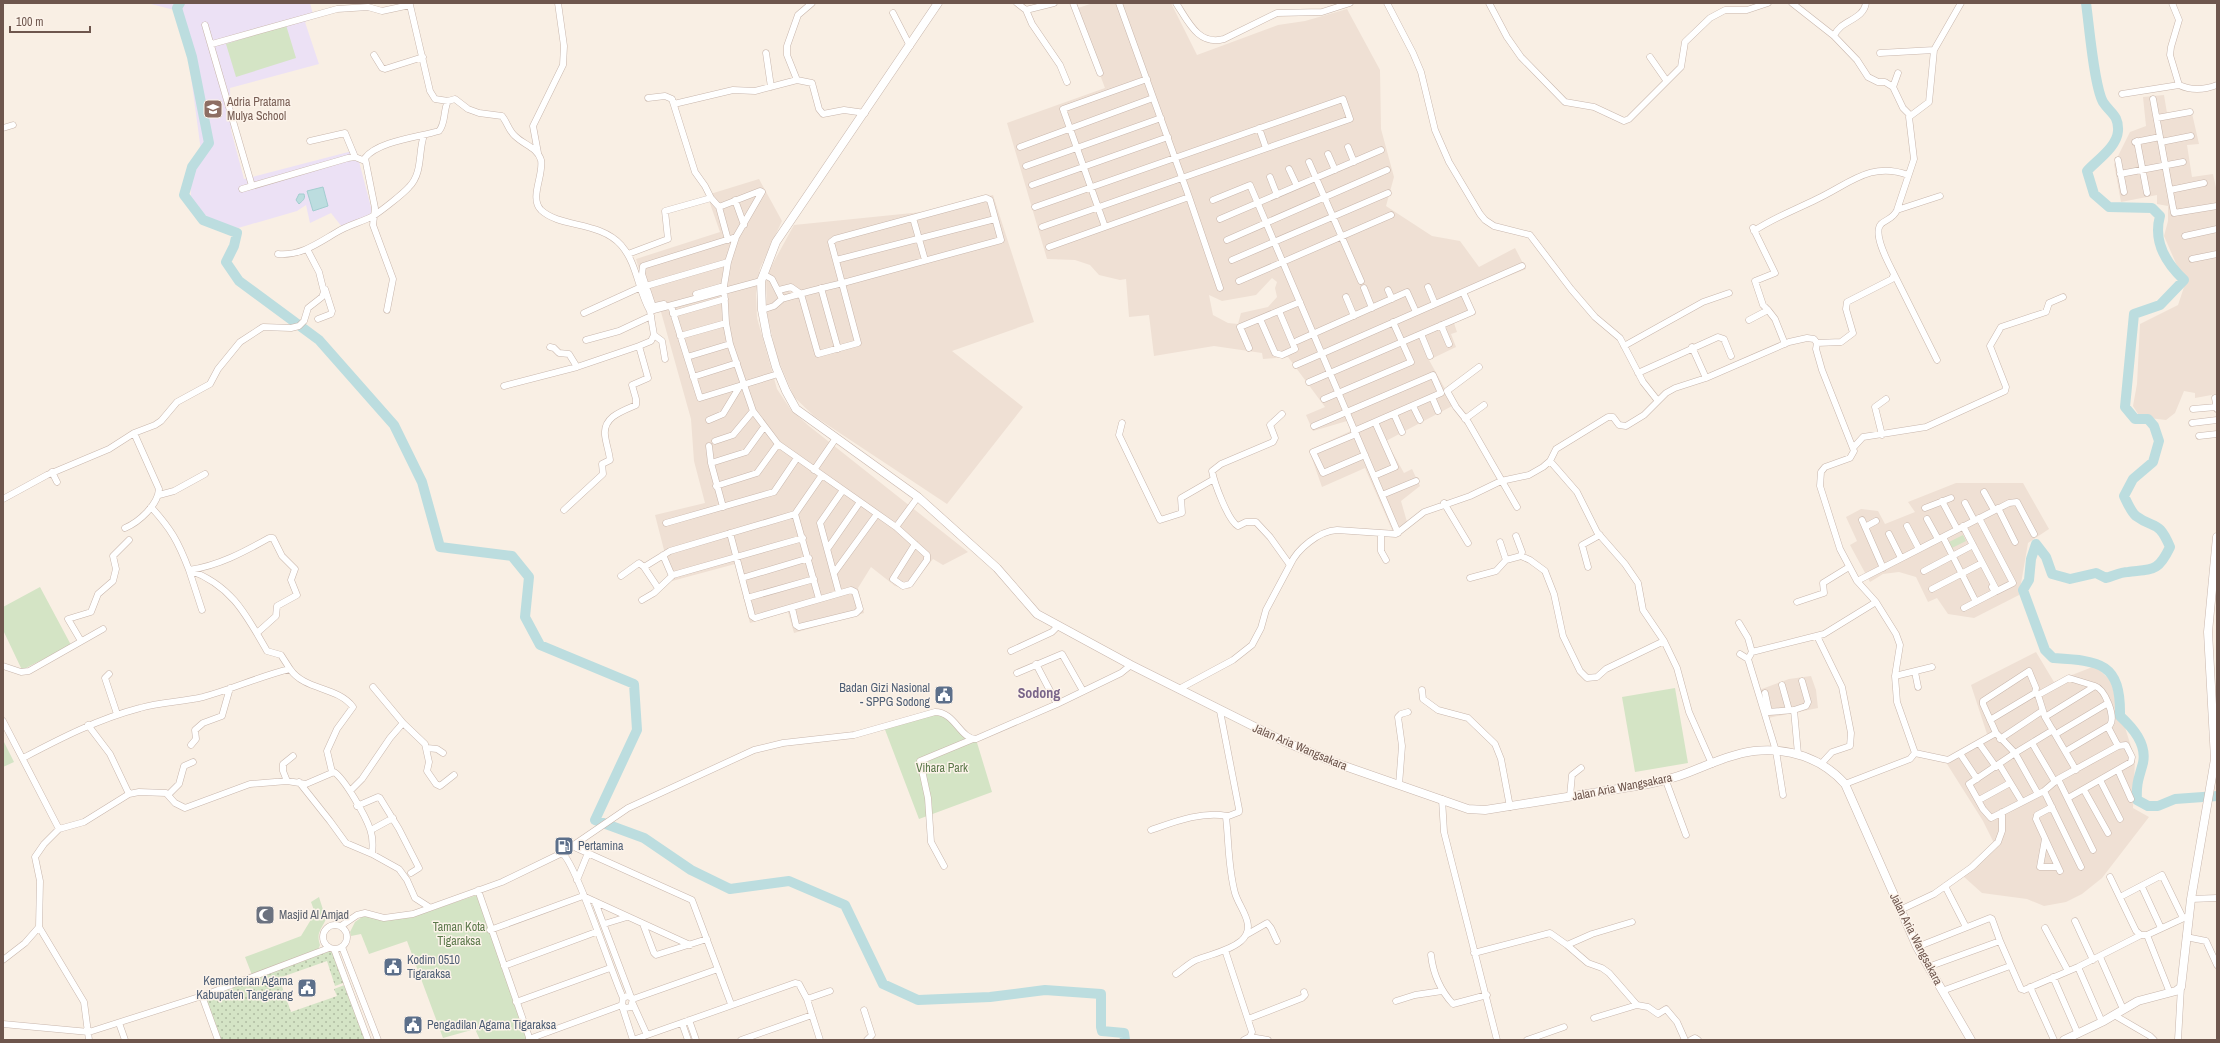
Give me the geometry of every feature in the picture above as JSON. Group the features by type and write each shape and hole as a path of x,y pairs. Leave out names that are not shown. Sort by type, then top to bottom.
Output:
{"street":[{"path":"558,3 564,46 563,65 533,126 541,166 536,201 541,210 556,218 609,234 628,254 652,304 655,306 724,289"},
{"path":"797,80 787,55 787,46 798,15 812,3"},
{"path":"762,278 776,242 865,113 938,3"},
{"path":"1017,3 1026,10 1032,24 1060,65 1067,82"},
{"path":"1026,10 1054,3"},
{"path":"1073,3 1100,73"},
{"path":"1119,3 1168,137 1220,288"},
{"path":"1176,3 1196,32 1206,40 1215,42 1277,13 1322,12 1350,3"},
{"path":"1387,3 1413,53 1421,72 1435,130 1449,162 1480,214 1485,220 1494,226 1530,235 1571,290 1595,317 1620,338 1638,373 1658,401"},
{"path":"1489,3 1507,37 1521,58 1565,102 1594,107 1626,120 1681,67 1685,42 1710,18 1725,10 1748,10 1768,3"},
{"path":"1792,3 1834,36 1857,60 1868,77 1878,82 1885,82 1892,87 1903,108 1910,115 1914,159 1895,215 1881,225 1878,230 1880,243 1894,274 1937,360"},
{"path":"1834,36 1839,26 1863,11 1866,3"},
{"path":"1910,115 1929,102 1934,50 1961,3"},
{"path":"2172,3 2179,20 2170,55 2179,84"},
{"path":"212,44 337,9 368,7 382,10 410,4 432,95 435,99 448,101 455,99 468,109 480,114 502,116 515,136 538,153"},
{"path":"894,13 910,46"},
{"path":"205,25 212,44 252,186"},
{"path":"1880,52 1934,50"},
{"path":"766,53 770,87"},
{"path":"374,55 379,65 385,69 423,58"},
{"path":"1650,57 1666,80"},
{"path":"1892,87 1898,72"},
{"path":"1105,227 1063,109 1147,79"},
{"path":"674,104 732,90 755,91 797,80 812,83 819,109 823,114 844,110 865,113"},
{"path":"2122,94 2179,84 2194,90 2207,89 2217,85"},
{"path":"648,98 668,96 674,104 694,172 706,186 711,198 719,207 728,240"},
{"path":"1020,147 1153,98"},
{"path":"1035,207 1343,99 1350,118 1042,227"},
{"path":"2153,99 2174,213 2217,206"},
{"path":"387,310 393,279 373,225 374,204 365,161 372,151 400,141 439,131 442,128 444,108 448,101"},
{"path":"2157,118 2190,112"},
{"path":"1026,166 1160,118"},
{"path":"3,128 13,126"},
{"path":"1259,128 1266,148"},
{"path":"310,141 345,133 355,157"},
{"path":"278,254 287,255 307,249 337,232 374,216 411,185 420,164 420,145 424,135"},
{"path":"2147,192 2136,141 2161,140 2192,136"},
{"path":"1032,185 1168,137"},
{"path":"1348,147 1354,162"},
{"path":"1220,219 1382,150"},
{"path":"1328,154 1335,170"},
{"path":"242,189 355,157 365,161"},
{"path":"2118,160 2124,192"},
{"path":"1309,162 1360,281"},
{"path":"2120,174 2183,162"},
{"path":"1289,169 1297,186"},
{"path":"1227,240 1387,170"},
{"path":"1785,344 1775,319 1763,305 1754,283 1775,273 1754,230 1781,215 1818,199 1871,172 1891,170 1908,175"},
{"path":"1270,177 1277,195"},
{"path":"2170,190 2204,183"},
{"path":"1213,200 1250,185 1398,533"},
{"path":"719,207 760,191 762,192 736,238 728,262 724,289 726,323 730,344 737,363 742,385 753,411 778,444 896,527 915,544 928,558 910,584 903,586 893,579 915,544"},
{"path":"1232,260 1388,193"},
{"path":"1897,210 1940,196"},
{"path":"1049,247 1189,197"},
{"path":"628,254 668,239 665,211 711,198"},
{"path":"762,310 774,306 782,299 802,294 822,288 843,283 925,260 1001,240 990,200 986,198 835,239 831,242 843,283 858,343 818,354 802,294 791,287 779,290"},
{"path":"735,200 744,225"},
{"path":"1239,282 1391,215"},
{"path":"913,218 925,260"},
{"path":"836,260 995,219"},
{"path":"2185,236 2217,229"},
{"path":"504,386 576,367 651,341 654,335 651,314 644,286 643,266 736,238"},
{"path":"307,249 330,301 332,311 331,314 318,319"},
{"path":"2192,258 2217,254"},
{"path":"584,313 644,286 728,262"},
{"path":"1296,365 1522,266"},
{"path":"1179,689 1233,660 1252,645 1261,628 1266,610 1290,565 1307,543 1328,532 1337,530 1398,533 1424,512 1470,496 1501,481 1529,475 1550,461 1556,449 1599,422 1611,417 1619,425 1626,426 1650,411 1670,390 1706,378 1785,344 1806,338 1814,340 1817,343 1841,342 1853,333 1846,310 1847,302 1890,282 1894,274"},
{"path":"586,340 619,331 651,314 671,306 762,278 772,280 779,290 782,299"},
{"name":"Jalan Aria Wangsakara","path":"762,278 762,310 767,336 778,374 796,409 918,497 997,568 1038,614 1131,665 1220,711 1333,762 1476,810 1666,781 1712,764 1754,751 1776,751 1798,754 1821,764 1832,771 1845,784 1900,910 1928,967 1971,1040"},
{"path":"3,499 52,472 109,449 134,433 162,421 177,402 210,384 218,369 240,342 257,330 263,327 291,328 299,326 304,321 308,308 322,297 324,288"},
{"path":"822,288 838,349"},
{"path":"1364,288 1372,308"},
{"path":"1428,288 1435,304"},
{"path":"1388,290 1392,299"},
{"path":"1297,341 1407,292 1416,312"},
{"path":"1310,382 1472,312 1463,292"},
{"path":"1624,346 1697,305 1729,293"},
{"path":"1346,297 1354,316"},
{"path":"1853,448 1863,437 1926,427 2005,391 2006,387 1990,346 1999,329 2046,312 2049,303 2063,297"},
{"path":"674,314 725,299"},
{"path":"1249,348 1240,327 1300,302"},
{"path":"671,306 699,396 702,398 778,374"},
{"path":"1748,320 1768,310"},
{"path":"1260,319 1275,353 1282,355 1295,349 1279,311"},
{"path":"1324,399 1411,362 1393,322"},
{"path":"680,336 726,323"},
{"path":"1441,325 1449,344"},
{"path":"1421,334 1430,356"},
{"path":"654,335 662,341 665,359"},
{"path":"1638,373 1692,347 1721,337 1731,356"},
{"path":"1817,343 1816,348 1822,370 1843,429 1853,448 1852,456 1826,467 1821,472 1819,480 1840,549 1857,581 1876,602 1896,634 1900,645 1895,676 1897,702 1915,753"},
{"path":"687,357 730,344"},
{"path":"564,510 602,476 602,464 610,460 605,434 608,422 612,416 636,405 637,403 632,385 648,378 639,346"},
{"path":"550,347 554,348 559,353 569,354 576,367"},
{"path":"1692,347 1706,378"},
{"path":"693,377 737,363"},
{"path":"1480,367 1447,391 1517,507"},
{"path":"1314,426 1433,375 1441,393 1375,422 1313,452 1323,473 1365,455"},
{"path":"709,420 723,414 742,385"},
{"path":"1432,398 1438,411"},
{"path":"2193,409 2217,409 2215,398"},
{"path":"1882,435 1875,407 1886,399"},
{"path":"1465,419 1484,405"},
{"path":"1413,406 1420,420"},
{"path":"715,441 733,435 753,411"},
{"path":"1282,414 1270,425 1275,438 1273,442 1213,468 1214,479 1234,524 1238,526 1246,522 1256,522 1270,537 1290,565"},
{"path":"1394,414 1402,432"},
{"path":"2192,423 2217,420"},
{"path":"1374,476 1395,467 1375,422"},
{"path":"1122,423 1119,435 1160,520 1182,513 1181,498 1214,479"},
{"path":"711,463 743,455 764,427"},
{"path":"125,528 134,524 151,507 159,495 159,489 134,433"},
{"path":"2199,436 2217,434"},
{"path":"814,470 836,438"},
{"path":"716,486 757,473 778,444"},
{"path":"709,446 716,486 723,507"},
{"path":"666,523 774,492 797,458"},
{"path":"1550,461 1577,492 1593,526 1625,564 1638,583 1644,610 1664,641 1677,668 1689,712 1712,764"},
{"path":"52,472 57,482"},
{"path":"159,495 174,491 205,474"},
{"path":"644,567 663,555 795,514 822,474"},
{"path":"1382,495 1416,481"},
{"path":"839,593 821,521 843,490"},
{"path":"1984,492 1996,509 2015,542"},
{"path":"896,527 918,497"},
{"path":"1925,508 1951,498"},
{"path":"1942,501 1961,528 1997,591 2013,583 1977,519 1965,503"},
{"path":"828,548 860,502"},
{"path":"1857,581 2009,503 2017,502 2034,534"},
{"path":"1444,504 1468,543"},
{"path":"151,507 168,525 178,541 202,610"},
{"path":"795,514 809,558 819,600"},
{"path":"834,573 877,514"},
{"path":"1862,520 1883,568"},
{"path":"1927,520 1952,556 1976,602"},
{"path":"1865,527 1876,521"},
{"path":"1907,526 1919,549"},
{"path":"730,533 752,616 755,618 853,590 860,609 858,611 799,627 796,625 792,608"},
{"path":"1381,533 1381,551 1386,560"},
{"path":"1889,534 1901,558"},
{"path":"1588,567 1582,546 1600,535"},
{"path":"1516,536 1522,552 1521,556"},
{"path":"2178,1040 2186,937 2186,917 2191,899 2216,751 2208,632 2217,537"},
{"path":"189,570 202,568 225,560 248,550 269,538 273,538 282,556 295,569 291,580 297,595 277,606 276,616 257,633"},
{"path":"642,600 672,576 803,538"},
{"path":"81,642 68,619 69,617 91,612 98,594 113,581 116,569 113,556 129,540"},
{"path":"1500,542 1506,560"},
{"path":"1924,571 1972,546"},
{"path":"663,555 672,576"},
{"path":"1470,578 1496,571 1506,560 1521,556 1530,560 1547,573 1554,594 1563,636 1580,671 1586,678 1597,677 1606,669 1664,641"},
{"path":"742,578 809,558"},
{"path":"621,576 639,563 644,567 658,588"},
{"path":"1932,589 1981,563"},
{"path":"1964,608 1995,592 1981,563"},
{"path":"1796,602 1824,593 1823,583 1849,567"},
{"path":"189,570 220,585 238,605 267,651 281,655 299,680 332,692 353,707 337,729 327,751 332,772 339,776 350,791 371,830 373,846 372,854"},
{"path":"747,598 814,579"},
{"path":"1752,652 1817,636 1876,602"},
{"path":"1739,623 1748,638 1752,652 1748,659"},
{"path":"1011,651 1052,632 1058,626"},
{"path":"3,666 20,672 29,671 103,629"},
{"path":"1817,636 1842,686 1851,735 1850,746 1832,752 1821,764"},
{"path":"1017,673 1062,654 1083,691"},
{"path":"1740,654 1748,659 1776,751 1782,795"},
{"path":"1036,664 1057,704"},
{"path":"944,866 931,842 928,798 920,761 1057,704 1121,673 1131,665"},
{"path":"1895,676 1932,667"},
{"path":"23,758 88,725 117,714 142,707 202,697 262,676 290,669"},
{"path":"2076,770 2043,714 2030,672 2026,671 1983,701 1996,733 2000,739 2015,753 2052,807 2081,866"},
{"path":"1915,672 1918,687"},
{"path":"109,674 105,678 117,714"},
{"path":"1990,720 2036,694 2069,678 2100,688 2108,703 2112,723 2108,727 2066,751"},
{"path":"1765,693 1769,712 1792,710 1806,706 1808,702 1802,681"},
{"path":"1782,685 1792,710 1798,754"},
{"path":"2000,739 2095,686"},
{"path":"373,687 403,724 425,744 427,748 427,771 436,784 440,786 454,775"},
{"path":"191,745 196,739 195,730 207,721 222,716 230,688"},
{"path":"1422,690 1423,699 1435,709 1468,718 1495,744 1504,770 1510,806"},
{"path":"2068,798 2118,770 2132,760 2126,745 2118,746 2057,780 2041,792 1989,817 1969,784 2032,743 2108,703"},
{"path":"1151,830 1192,818 1219,814 1227,816 1239,812 1220,711"},
{"path":"368,1040 332,949 323,940 324,931 332,925 341,926 365,913 384,918 392,918 429,908 502,882 562,853 628,808 754,750 770,745 854,735 935,712 942,712 949,716 973,739"},
{"path":"1399,785 1402,746 1398,717 1401,714 1408,712"},
{"path":"3,721 59,829"},
{"path":"350,791 362,779 390,738 403,724"},
{"path":"88,725 110,754 129,794"},
{"path":"2108,727 2118,746"},
{"path":"1915,753 1947,760 1961,755 1996,733"},
{"path":"1979,743 1998,765 2022,802"},
{"path":"2032,743 2068,798 2093,850"},
{"path":"427,748 437,749 443,753"},
{"path":"1845,784 1910,759 1915,753"},
{"path":"1961,755 1977,779"},
{"path":"287,781 283,771 283,764 293,756"},
{"path":"169,794 179,784 184,766 193,762"},
{"path":"1570,796 1572,775 1581,768"},
{"path":"2118,770 2131,799"},
{"path":"169,794 175,803 185,808 250,784 287,781 307,783 332,772"},
{"path":"2100,780 2120,818"},
{"path":"1666,781 1686,835"},
{"path":"299,782 346,843 372,854 398,869 404,874 415,898 429,908"},
{"path":"1979,800 2010,783"},
{"path":"2084,790 2108,833"},
{"path":"89,1040 84,1002 40,927 40,881 35,857 44,844 59,829 84,822 129,794 149,792 169,794"},
{"path":"357,806 379,797 393,818 418,868 411,873"},
{"path":"1442,799 1444,832 1497,1040"},
{"path":"2045,840 2040,867 2059,869 2036,817 2052,807"},
{"path":"1900,910 1945,886 1972,867 1998,842 2002,831 2002,812"},
{"path":"1227,816 1228,863 1235,895 1248,921 1246,935"},
{"path":"371,830 393,818"},
{"path":"572,846 690,898 731,1004"},
{"path":"562,853 569,860 577,880 610,968 633,1040 731,1004 795,983 798,984 807,999 820,1040"},
{"path":"577,880 588,853"},
{"path":"2120,897 2163,875 2186,917"},
{"path":"2110,877 2136,931 2144,935 2170,993"},
{"path":"1945,886 1966,927"},
{"path":"2142,886 2161,928"},
{"path":"478,890 490,930 530,1039 622,1003 718,969"},
{"path":"490,930 583,896 690,945"},
{"path":"2191,899 2217,898"},
{"path":"596,902 644,1037"},
{"path":"604,924 627,916"},
{"path":"1918,946 1991,918 2021,989 2030,987 2078,967 2144,935 2186,917"},
{"path":"2074,921 2093,960"},
{"path":"1567,945 1592,934 1632,922"},
{"path":"1176,974 1195,961 1225,950 1246,935 1267,923 1277,941"},
{"path":"643,924 654,953 656,954 707,939"},
{"path":"341,926 347,936 342,947 378,1040"},
{"path":"3,960 25,944 40,927"},
{"path":"2045,928 2068,971"},
{"path":"504,966 596,932"},
{"path":"1474,953 1550,933 1588,963 1602,968 1609,973 1637,1005"},
{"path":"2186,937 2206,941 2217,965"},
{"path":"1928,967 2000,941"},
{"path":"3,1024 89,1032 202,996 332,949 342,947"},
{"path":"1225,950 1252,1032 1247,1039"},
{"path":"1431,955 1433,968 1442,991 1453,1004 1487,996"},
{"path":"2100,956 2123,1009"},
{"path":"1942,991 2010,966"},
{"path":"2078,967 2102,1022"},
{"path":"516,1002 610,968"},
{"path":"2053,977 2078,1034"},
{"path":"2030,987 2054,1040"},
{"path":"2064,1040 2102,1022 2123,1009 2146,998 2170,993 2181,987"},
{"path":"807,999 830,991"},
{"path":"1396,1001 1415,995 1442,991"},
{"path":"1248,1019 1302,998 1305,995 1304,992"},
{"path":"202,996 218,1040"},
{"path":"622,1003 628,1008 632,1000"},
{"path":"1594,1018 1637,1005 1648,1007 1658,1014 1667,1009 1677,1022 1685,1040"},
{"path":"864,1010 872,1035 867,1040"},
{"path":"741,1040 812,1015"},
{"path":"2114,1015 2132,1024 2154,1040"},
{"path":"689,1020 696,1040"},
{"path":"119,1023 125,1040"},
{"path":"682,1023 688,1040"},
{"path":"1527,1040 1564,1027"},
{"path":"1691,1040 1695,1038 1698,1040"},
{"path":"1247,1039 1268,1040"}],"shaded area":[{"name":"Adria Pratama Mulya School","path":"147,3 310,3 314,18 305,22 319,64 230,88 231,130 244,179 356,150 372,211 369,216 342,227 331,213 310,223 306,205 297,211 238,228 211,219 198,210 191,199 190,174 201,151 188,54 191,46 182,12"},
{"path":"1093,3 1171,3 1197,55 1278,25 1305,21 1347,9 1380,70 1381,129 1394,177 1386,206 1432,236 1460,241 1479,267 1515,248 1526,269 1467,293 1476,314 1454,323 1457,332 1451,334 1456,347 1429,360 1454,405 1386,441 1404,473 1412,469 1420,486 1401,501 1407,522 1393,532 1365,468 1322,487 1309,450 1351,431 1347,421 1313,431 1306,415 1325,407 1288,357 1263,359 1262,353 1214,346 1154,356 1149,315 1129,317 1126,279 1120,280 1099,275 1090,265 1075,260 1047,259 1007,123 1105,88 1075,9","holes":["1272,278 1277,282 1275,288 1277,297 1268,307 1241,313 1238,324 1228,323 1213,315 1209,295 1222,301 1256,295"]},
{"path":"2164,95 2167,113 2191,109 2199,144 2187,145 2192,177 2213,174 2217,192 2217,394 2195,398 2195,393 2184,391 2175,413 2166,420 2140,417 2133,406 2137,384 2140,324 2178,305 2185,284 2164,236 2168,221 2168,206 2157,204 2157,195 2121,202 2114,164 2130,132 2146,126 2143,97"},
{"path":"759,179 782,221 760,268 756,293 757,318 777,389 791,410 809,426 968,552 943,565 933,559 909,589 895,586 871,567 858,588 864,613 794,633 788,612 750,623 735,564 672,581 655,515 705,503 694,461 691,419 661,312 652,314 636,259 720,232 707,195"},
{"path":"993,195 1034,322 952,351 1023,407 947,504 814,416 794,397 777,357 767,314 766,276 794,225 932,211"},
{"path":"1956,483 2023,483 2049,529 2028,543 2019,595 1974,618 1948,614 1937,598 1928,602 1916,577 1899,572 1883,574 1870,582 1850,545 1857,541 1846,517 1861,509 1878,511 1885,524 1915,512 1908,502"},
{"path":"2036,652 2054,682 2095,666 2110,680 2135,759 2133,808 2149,817 2102,878 2082,894 2066,902 2044,906 2027,899 1982,893 1963,876 1977,867 1974,862 1994,843 1983,821 1947,764 1988,737 1971,685"},
{"path":"1811,676 1816,690 1818,708 1768,718 1759,690 1789,679"}],"green space":[{"path":"286,25 296,58 236,77 226,44"},
{"path":"1963,535 1966,541 1952,548 1949,542"},
{"path":"40,587 71,645 22,670 3,630 3,607"},
{"path":"1675,688 1688,763 1635,772 1622,697"},
{"name":"Vihara Park","path":"943,712 963,734 975,736 992,792 919,819 884,727"},
{"path":"3,740 14,762 3,767"},
{"name":"Taman Kota Tigaraksa","path":"477,895 530,1040 480,1040 475,1029 443,1038 407,941 369,954 361,934 351,936 350,932 355,922 362,917 414,916"},
{"path":"319,897 326,919 319,934 320,945 318,950 252,975 245,957 301,936 315,913 311,902"},
{"path":"329,949 334,950 346,982 335,986 327,961 279,978 291,1012 337,996 334,989 347,984 367,1040 219,1040 202,996"}],"water":[{"path":"323,187 328,206 313,211 307,191"},
{"path":"299,194 304,194 304,197 299,204 296,200"}],"waterway":[{"path":"180,3 177,8 192,57 209,143 192,167 184,195 203,220 237,233 234,246 226,262 239,281 319,340 394,425 422,482 440,547 512,556 529,577 525,617 540,645 634,684 637,730 595,820 644,838 691,870 730,889 789,881 845,905 883,984 918,1000 990,997 1045,990 1101,994 1102,1031 1124,1033 1125,1040"},
{"path":"2086,3 2097,83 2103,102 2116,118 2118,126 2117,137 2110,148 2087,171 2094,194 2109,207 2152,208 2160,216 2158,234 2163,251 2172,266 2184,280 2160,305 2134,314 2125,407 2135,419 2148,419 2154,426 2159,441 2153,462 2133,479 2124,496 2134,514 2142,520 2156,526 2162,532 2170,547 2162,561 2154,568 2123,573 2106,578 2096,573 2070,579 2052,574 2046,557 2036,544 2031,559 2029,580 2023,590 2045,650 2053,658 2095,663 2112,675 2117,685 2120,716 2134,731 2143,749 2144,756 2137,785 2137,800 2148,806 2158,806 2175,799 2217,796"}],"place":[{"name":"Adria Pratama Mulya School","path":"213,109"},
{"name":"Badan Gizi Nasional - SPPG Sodong","path":"944,695"},
{"name":"Pertamina","path":"564,846"},
{"name":"Masjid Al Amjad","path":"265,915"},
{"name":"Kodim 0510 Tigaraksa","path":"393,967"},
{"name":"Kementerian Agama Kabupaten Tangerang","path":"307,988"},
{"name":"Pengadilan Agama Tigaraksa","path":"413,1025"}],"district":[{"name":"Sodong","path":"1039,693"}]}
